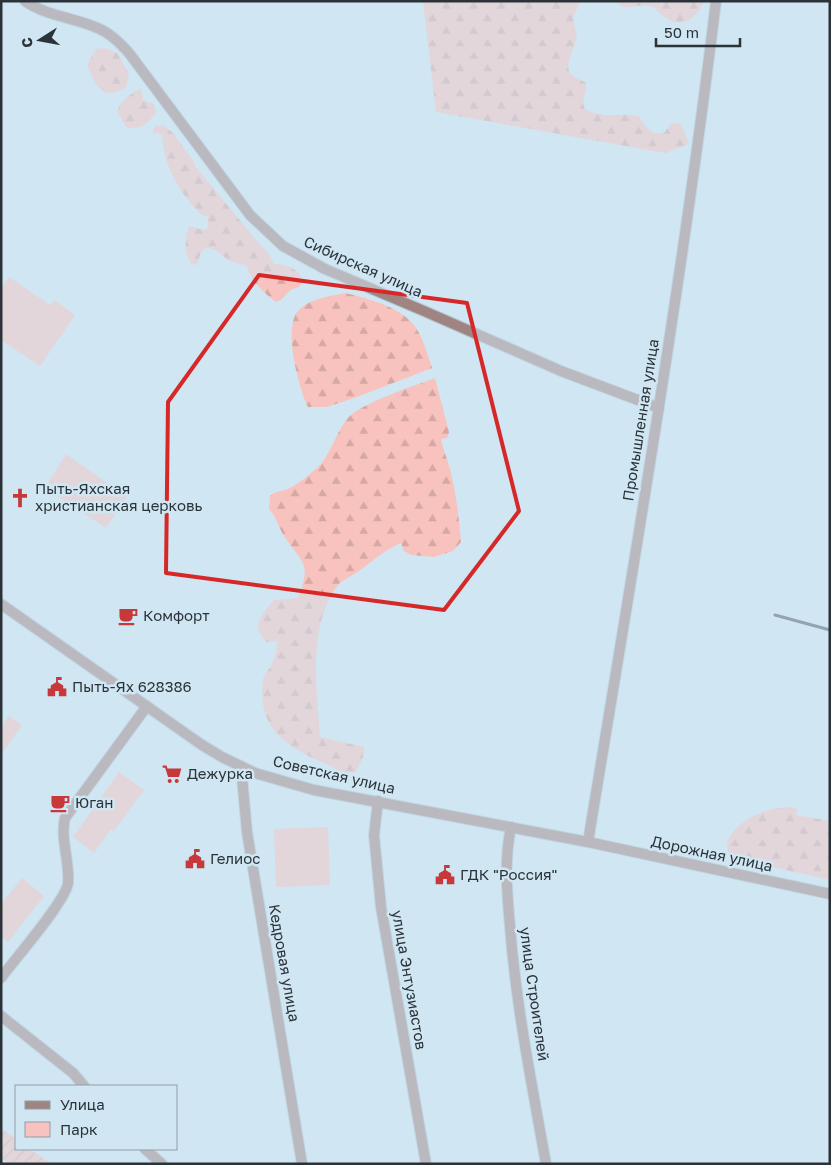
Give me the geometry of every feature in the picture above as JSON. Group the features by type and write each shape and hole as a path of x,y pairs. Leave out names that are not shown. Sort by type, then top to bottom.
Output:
{"street":[{"name":"Сибирская улица","path":"25,1 47,14 96,27 117,41 129,53 250,215 283,246 325,270 561,371 658,408"},
{"name":"Промышленная улица","path":"588,842 658,408 701,125 716,1"},
{"name":"Советская улица","path":"1,604 202,745 241,766 292,784 588,842"},
{"path":"1,978 66,892 68,872 64,829 65,818 147,706"},
{"name":"Кедровая улица","path":"241,766 244,806 253,871 302,1164"},
{"name":"улица Энтузиастов","path":"378,801 374,835 379,889 426,1164"},
{"name":"улица Строителей","path":"510,827 506,859 511,942 523,1033 546,1164"},
{"name":"Дорожная улица","path":"588,842 830,894"},
{"path":"1,1016 73,1073 83,1085"},
{"path":"146,1150 162,1164"}],"highlighted area":[{"path":"259,275 467,303 519,511 444,610 166,573 168,402"}],"green space":[{"path":"423,1 580,1 573,19 577,37 568,67 570,74 586,83 583,99 585,109 606,115 639,116 648,129 659,134 664,133 671,124 680,123 689,144 665,153 436,112"},
{"path":"616,1 704,1 698,13 693,17 683,22 677,22 671,21 651,7 644,5 627,7 619,5"},
{"path":"104,48 117,53 129,74 126,87 111,93 100,89 87,65 96,49"},
{"path":"141,88 143,100 154,104 156,113 144,125 137,128 127,128 117,112 123,101"},
{"path":"163,125 173,133 195,166 267,251 273,263 296,270 303,282 299,287 294,288 280,301 276,302 254,281 247,266 230,261 211,248 204,249 200,254 197,264 193,265 186,252 189,226 204,230 208,227 208,219 207,216 203,216 194,207 174,179 166,158 162,134 153,133 155,126"},
{"path":"9,277 50,305 54,300 75,315 40,366 1,340 1,288"},
{"path":"346,293 382,304 407,318 419,334 432,368 327,407 308,407 300,386 294,357 292,329 294,318 299,310 309,303 321,298"},
{"path":"435,378 449,432 447,438 441,439 454,486 461,542 453,551 434,557 411,555 404,551 401,543 396,545 340,583 328,601 322,619 316,659 320,737 364,747 363,757 356,772 342,772 310,757 286,742 269,723 265,711 262,697 263,680 274,658 277,641 267,642 259,631 259,621 274,600 298,598 305,570 300,558 284,536 269,509 270,496 294,486 318,467 327,456 348,418 355,412 388,395"},
{"path":"66,454 127,497 106,528 45,488"},
{"path":"9,716 22,725 1,755 1,727"},
{"path":"119,772 144,790 114,831 111,829 94,853 73,837"},
{"path":"788,807 798,809 796,815 830,821 830,880 736,859 730,854 727,848 728,842 739,826 759,813"},
{"path":"328,827 330,885 276,887 274,829"},
{"path":"22,878 44,896 8,942 1,937 1,904"},
{"path":"1,1130 3,1130 15,1138 15,1150 31,1150 52,1164 9,1164 1,1158"}],"railway":[{"path":"775,615 830,630"}],"place":[{"name":"Пыть-Яхская христианская церковь","path":"20,498"},
{"name":"Комфорт","path":"128,616"},
{"name":"Пыть-Ях 628386","path":"57,687"},
{"name":"Дежурка","path":"172,774"},
{"name":"Юган","path":"60,803"},
{"name":"Гелиос","path":"195,859"},
{"name":"ГДК \"Россия\"","path":"445,875"}]}
